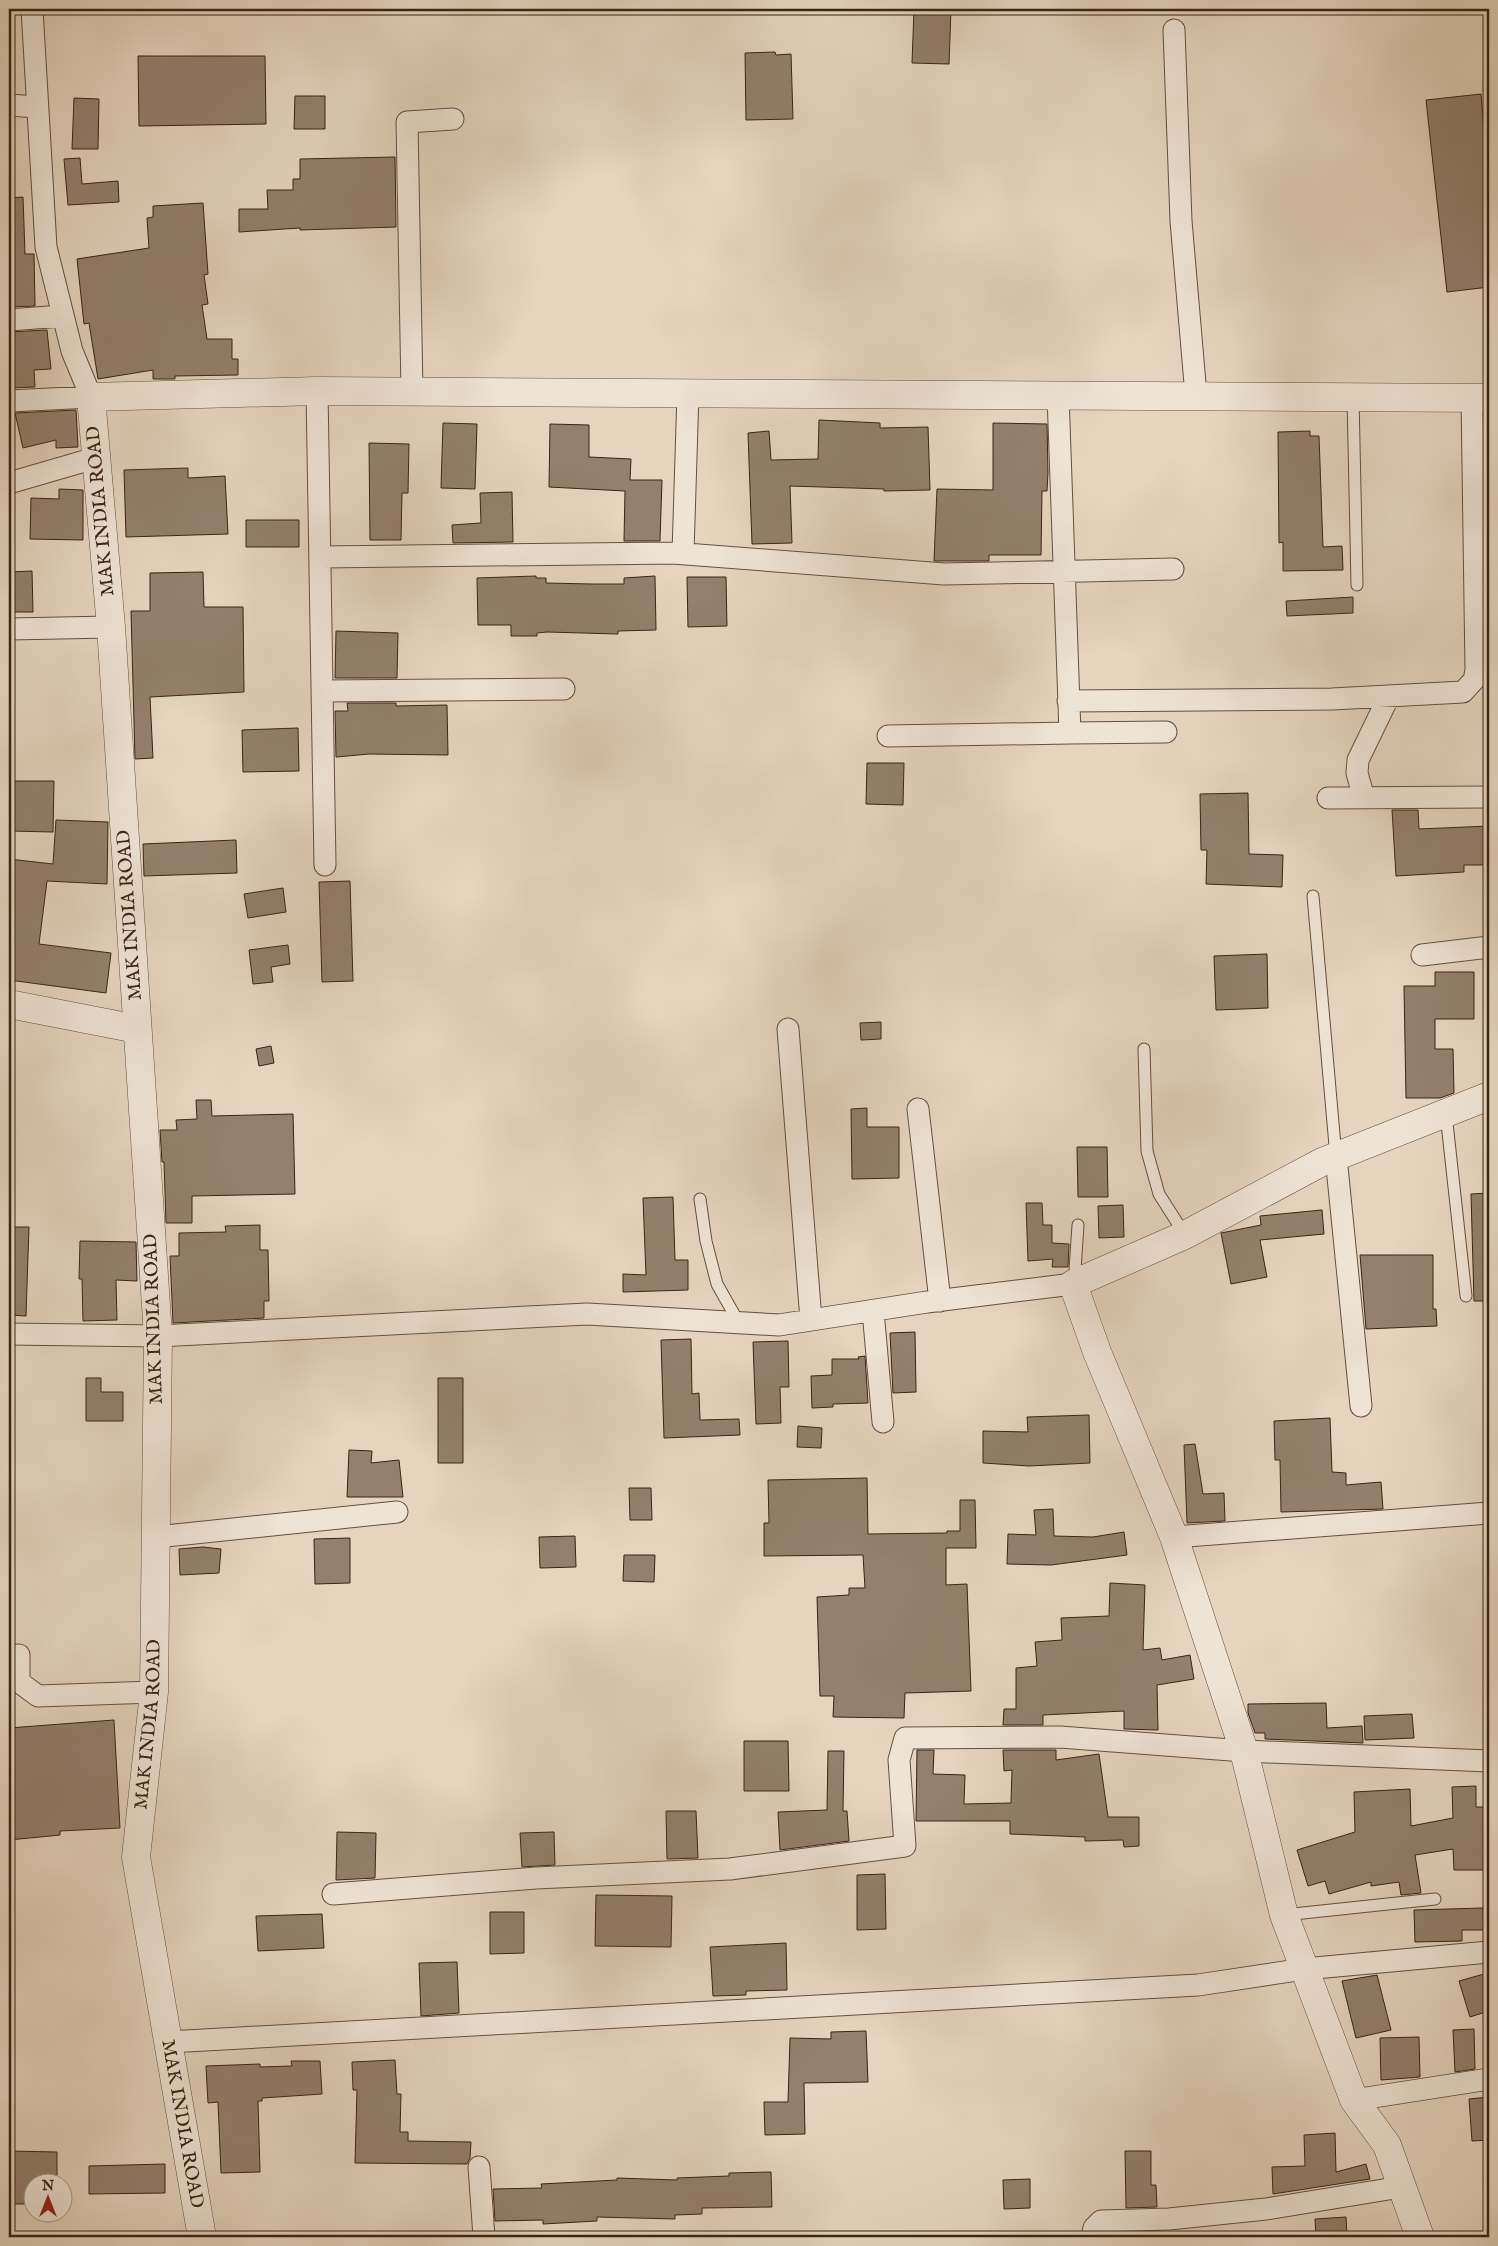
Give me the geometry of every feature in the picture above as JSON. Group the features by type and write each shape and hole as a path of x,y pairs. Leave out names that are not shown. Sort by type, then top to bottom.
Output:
{"street":[{"path":"32,9 46,246 72,352 91,397"},
{"path":"1174,30 1181,221 1196,395"},
{"path":"9,105 37,107"},
{"path":"412,391 407,122 453,119"},
{"path":"9,320 62,316"},
{"path":"317,391 325,865"},
{"path":"9,401 317,391 1481,398 1476,571 1476,670 1474,680 1463,692 1332,699 1068,701"},
{"path":"683,554 688,393"},
{"path":"1058,395 1070,733"},
{"name":"MAK INDIA ROAD","path":"91,397 111,627 158,1336 154,1692 136,1857 202,2237"},
{"path":"9,483 95,458"},
{"path":"321,557 683,554 944,574 1174,569"},
{"path":"9,629 111,627"},
{"path":"323,691 564,689"},
{"path":"1364,798 1357,773 1358,760 1389,696"},
{"path":"888,736 1166,732"},
{"path":"1328,798 1489,797"},
{"path":"1422,955 1489,947"},
{"path":"9,1004 137,1028"},
{"path":"788,1029 810,1320"},
{"path":"9,1334 158,1336 587,1314 779,1325 1078,1282 1185,1235 1336,1157 1489,1096"},
{"path":"918,1109 940,1301"},
{"path":"1336,1157 1361,1406"},
{"path":"1078,1282 1097,1352 1174,1538 1244,1751 1284,1914 1354,2100 1387,2145 1420,2237"},
{"path":"873,1311 883,1422"},
{"path":"156,1538 397,1512"},
{"path":"1174,1538 1489,1513"},
{"path":"9,1656 19,1655 19,1682 38,1696 154,1692"},
{"path":"333,1894 536,1878 730,1869 905,1846 900,1760 905,1738 1060,1738 1244,1751 1489,1761"},
{"path":"168,2042 1198,1985 1304,1969 1489,1952"},
{"path":"1354,2100 1489,2079"},
{"path":"479,2167 484,2237"},
{"path":"1092,2237 1094,2228 1101,2221 1169,2218 1266,2209 1401,2187"}],"lane":[{"path":"1353,397 1357,585"},
{"path":"1313,896 1336,1157"},
{"path":"1144,1049 1147,1151 1159,1194 1185,1235"},
{"path":"1446,1114 1466,1296"},
{"path":"700,1199 706,1241 717,1284 739,1323"},
{"path":"1078,1224 1075,1270 1078,1282"},
{"path":"1284,1914 1435,1899"}],"building":[{"path":"914,9 951,9 949,64 912,63"},
{"path":"775,52 776,55 791,54 793,119 746,120 745,53"},
{"path":"138,56 265,56 266,124 139,126"},
{"path":"1481,94 1484,132 1489,131 1489,287 1447,292 1426,100"},
{"path":"295,96 325,96 325,129 294,129"},
{"path":"74,98 99,99 98,149 72,149"},
{"path":"395,157 396,227 300,230 300,228 239,232 239,209 268,209 267,190 293,190 293,179 300,179 300,159"},
{"path":"80,158 82,184 118,181 119,202 68,205 64,159"},
{"path":"23,197 25,254 34,254 35,306 9,307 9,198"},
{"path":"203,203 208,274 204,275 208,304 202,305 207,339 232,339 232,359 238,359 238,375 175,376 175,379 153,379 153,370 98,379 89,323 84,324 77,259 149,248 147,218 153,217 153,206"},
{"path":"47,330 51,369 34,370 35,387 9,388 9,332"},
{"path":"76,410 78,447 56,448 56,440 23,448 15,413"},
{"path":"819,420 880,423 880,428 928,427 930,490 884,491 884,489 790,486 792,543 752,544 748,433 769,431 771,460 818,459"},
{"path":"443,423 477,424 475,489 441,488"},
{"path":"993,423 1047,424 1048,473 1047,491 1042,491 1041,555 989,555 989,561 934,561 937,489 993,490"},
{"path":"550,424 589,425 589,457 631,459 630,480 662,480 660,541 624,541 625,491 549,487"},
{"path":"1310,431 1310,436 1319,436 1323,547 1342,546 1343,570 1283,571 1283,542 1279,543 1278,432"},
{"path":"369,443 409,444 408,493 402,493 401,540 370,540"},
{"path":"188,468 188,478 225,476 228,534 126,537 124,470"},
{"path":"59,489 83,490 83,540 30,539 31,498 59,499"},
{"path":"512,492 513,542 453,543 452,525 481,523 480,493"},
{"path":"246,520 299,520 299,547 246,547"},
{"path":"32,571 33,612 9,612 9,572"},
{"path":"203,572 204,607 243,607 244,692 150,697 153,758 135,759 131,611 150,611 150,573"},
{"path":"536,576 536,578 546,578 546,583 624,584 624,578 655,576 656,630 618,631 618,634 547,632 537,633 537,636 511,636 511,625 478,625 477,578"},
{"path":"687,577 726,577 727,626 688,627"},
{"path":"1353,597 1353,613 1287,616 1286,601"},
{"path":"336,631 398,633 397,678 335,678"},
{"path":"347,703 396,703 396,706 447,705 448,755 369,754 336,757 335,711 348,711"},
{"path":"298,728 299,771 243,772 242,730"},
{"path":"867,763 904,763 903,805 866,804"},
{"path":"9,781 54,781 53,832 9,831"},
{"path":"1248,793 1249,854 1283,855 1282,887 1206,884 1207,850 1201,850 1200,794"},
{"path":"1392,810 1418,810 1419,829 1489,826 1489,865 1464,865 1464,872 1396,876"},
{"path":"56,820 108,822 107,884 47,881 39,944 111,953 106,993 9,980 9,859 53,864"},
{"path":"236,840 237,873 144,876 143,844"},
{"path":"350,881 353,981 322,982 319,882"},
{"path":"283,888 286,912 248,918 244,894"},
{"path":"288,945 290,964 271,967 273,982 253,984 249,950"},
{"path":"1267,954 1268,1008 1216,1010 1214,956"},
{"path":"1435,972 1474,972 1474,1019 1435,1019 1435,1049 1453,1049 1454,1093 1440,1098 1406,1098 1404,986 1435,986"},
{"path":"881,1022 881,1039 861,1040 860,1023"},
{"path":"271,1046 274,1063 259,1066 256,1049"},
{"path":"196,1100 211,1100 212,1116 293,1114 295,1194 192,1196 192,1223 166,1223 164,1162 162,1162 160,1130 177,1130 176,1120 197,1119"},
{"path":"867,1108 867,1127 899,1127 899,1178 852,1179 851,1109"},
{"path":"1077,1147 1107,1147 1108,1197 1078,1197"},
{"path":"1489,1193 1489,1301 1474,1301 1471,1194"},
{"path":"673,1197 675,1260 688,1260 688,1290 623,1292 623,1274 646,1275 643,1198"},
{"path":"1026,1203 1042,1203 1043,1225 1052,1225 1052,1243 1069,1244 1068,1267 1052,1267 1053,1259 1028,1261"},
{"path":"1123,1205 1124,1237 1099,1238 1098,1206"},
{"path":"1322,1210 1324,1234 1260,1240 1267,1277 1231,1284 1221,1233 1261,1225 1260,1216"},
{"path":"260,1225 260,1250 268,1250 269,1301 264,1301 264,1318 173,1323 170,1256 179,1256 179,1233 226,1232 225,1226"},
{"path":"9,1227 29,1227 26,1316 9,1315"},
{"path":"80,1241 136,1242 137,1281 116,1280 117,1320 83,1321 82,1279 79,1279"},
{"path":"1360,1255 1433,1255 1433,1309 1436,1309 1437,1326 1366,1329"},
{"path":"915,1332 916,1392 893,1393 890,1333"},
{"path":"691,1339 692,1394 699,1393 700,1420 739,1419 740,1435 664,1438 661,1340"},
{"path":"788,1341 789,1387 780,1387 781,1423 756,1424 753,1342"},
{"path":"865,1356 868,1403 833,1404 833,1407 812,1408 811,1376 832,1375 832,1359 859,1359 858,1357"},
{"path":"86,1378 101,1378 101,1392 123,1392 123,1421 86,1421"},
{"path":"438,1378 463,1378 463,1463 438,1463"},
{"path":"1089,1415 1090,1463 1029,1466 983,1463 983,1431 1028,1432 1027,1417"},
{"path":"1330,1418 1332,1472 1346,1473 1346,1485 1381,1482 1383,1509 1281,1512 1280,1460 1275,1460 1274,1421"},
{"path":"798,1426 822,1428 821,1448 797,1447"},
{"path":"1195,1444 1203,1494 1224,1493 1225,1521 1187,1523 1184,1445"},
{"path":"349,1450 372,1451 371,1463 399,1460 403,1497 347,1497"},
{"path":"867,1478 868,1534 947,1533 947,1531 960,1531 960,1500 975,1500 976,1548 946,1548 946,1585 967,1584 971,1691 905,1693 904,1718 833,1717 834,1696 820,1696 817,1597 849,1595 849,1588 865,1588 863,1555 764,1556 764,1523 769,1523 768,1480"},
{"path":"629,1488 651,1488 652,1520 630,1520"},
{"path":"1053,1509 1054,1536 1093,1537 1124,1532 1127,1555 1051,1565 1007,1564 1008,1534 1036,1535 1034,1510"},
{"path":"575,1536 576,1567 540,1568 539,1537"},
{"path":"350,1538 350,1583 315,1584 314,1539"},
{"path":"203,1547 221,1549 219,1573 180,1575 179,1549"},
{"path":"624,1555 655,1555 654,1582 623,1581"},
{"path":"1110,1583 1145,1585 1143,1650 1160,1648 1162,1660 1190,1655 1194,1679 1157,1685 1158,1730 1124,1729 1124,1711 1043,1715 1043,1725 1003,1725 1004,1709 1016,1709 1016,1668 1037,1666 1035,1642 1062,1640 1061,1618 1109,1616"},
{"path":"1326,1703 1327,1728 1362,1726 1363,1743 1265,1739 1265,1733 1255,1733 1248,1713 1248,1704"},
{"path":"1412,1714 1414,1738 1365,1740 1364,1716"},
{"path":"114,1720 120,1828 60,1831 60,1835 9,1840 9,1728"},
{"path":"744,1741 788,1741 789,1791 744,1791"},
{"path":"917,1750 934,1750 933,1774 965,1775 964,1804 1011,1803 1012,1770 1004,1771 1003,1750 1056,1750 1056,1760 1099,1754 1108,1817 1139,1817 1139,1846 1124,1847 1123,1840 1085,1841 1085,1837 1010,1834 1010,1821 916,1821"},
{"path":"828,1751 844,1751 843,1811 847,1811 849,1841 780,1850 778,1812 827,1810"},
{"path":"1476,1786 1476,1807 1489,1807 1489,1870 1454,1870 1453,1849 1415,1855 1421,1893 1401,1895 1399,1882 1371,1886 1371,1882 1329,1894 1325,1881 1308,1886 1297,1850 1355,1832 1354,1792 1410,1789 1411,1826 1453,1818 1452,1787"},
{"path":"666,1811 696,1811 698,1858 667,1859"},
{"path":"337,1832 376,1833 375,1878 336,1880"},
{"path":"554,1832 555,1865 522,1867 520,1833"},
{"path":"885,1874 886,1929 857,1930 857,1875"},
{"path":"596,1895 672,1896 671,1947 595,1946"},
{"path":"1483,1908 1484,1930 1462,1930 1462,1941 1415,1942 1414,1910"},
{"path":"490,1912 524,1912 524,1953 490,1954"},
{"path":"322,1914 324,1948 258,1951 256,1916"},
{"path":"786,1943 787,1990 746,1991 746,1995 713,1996 710,1947"},
{"path":"457,1962 459,2013 421,2016 419,1963"},
{"path":"1484,1974 1489,1991 1489,2011 1470,2017 1459,1981"},
{"path":"1377,1975 1391,2030 1356,2038 1342,1981"},
{"path":"1474,2029 1475,2069 1455,2072 1453,2030"},
{"path":"866,2031 868,2082 804,2083 805,2134 765,2135 764,2102 788,2102 790,2038 831,2039 831,2032"},
{"path":"1419,2037 1420,2077 1381,2080 1380,2038"},
{"path":"395,2060 397,2094 401,2094 400,2132 408,2132 408,2141 471,2142 470,2158 467,2164 355,2163 357,2090 353,2090 352,2062"},
{"path":"291,2061 320,2061 322,2094 262,2098 262,2101 258,2101 260,2172 221,2173 218,2102 208,2103 206,2066 260,2064 260,2067 292,2066"},
{"path":"1489,2097 1489,2140 1472,2141 1469,2099"},
{"path":"1335,2133 1336,2172 1366,2164 1370,2179 1273,2194 1272,2167 1305,2166 1304,2135"},
{"path":"9,2151 57,2152 57,2174 22,2174 22,2204 9,2204"},
{"path":"1125,2151 1151,2151 1151,2185 1156,2185 1157,2207 1126,2208"},
{"path":"165,2164 165,2193 89,2194 89,2166"},
{"path":"771,2172 772,2207 702,2208 702,2214 675,2215 675,2219 597,2217 597,2221 543,2224 543,2220 495,2221 493,2189 542,2188 541,2184 617,2180 617,2178 677,2180 677,2178 729,2176 729,2173"},
{"path":"1030,2179 1030,2208 1004,2209 1003,2180"},
{"path":"1346,2217 1347,2237 1316,2237 1315,2219"}]}
